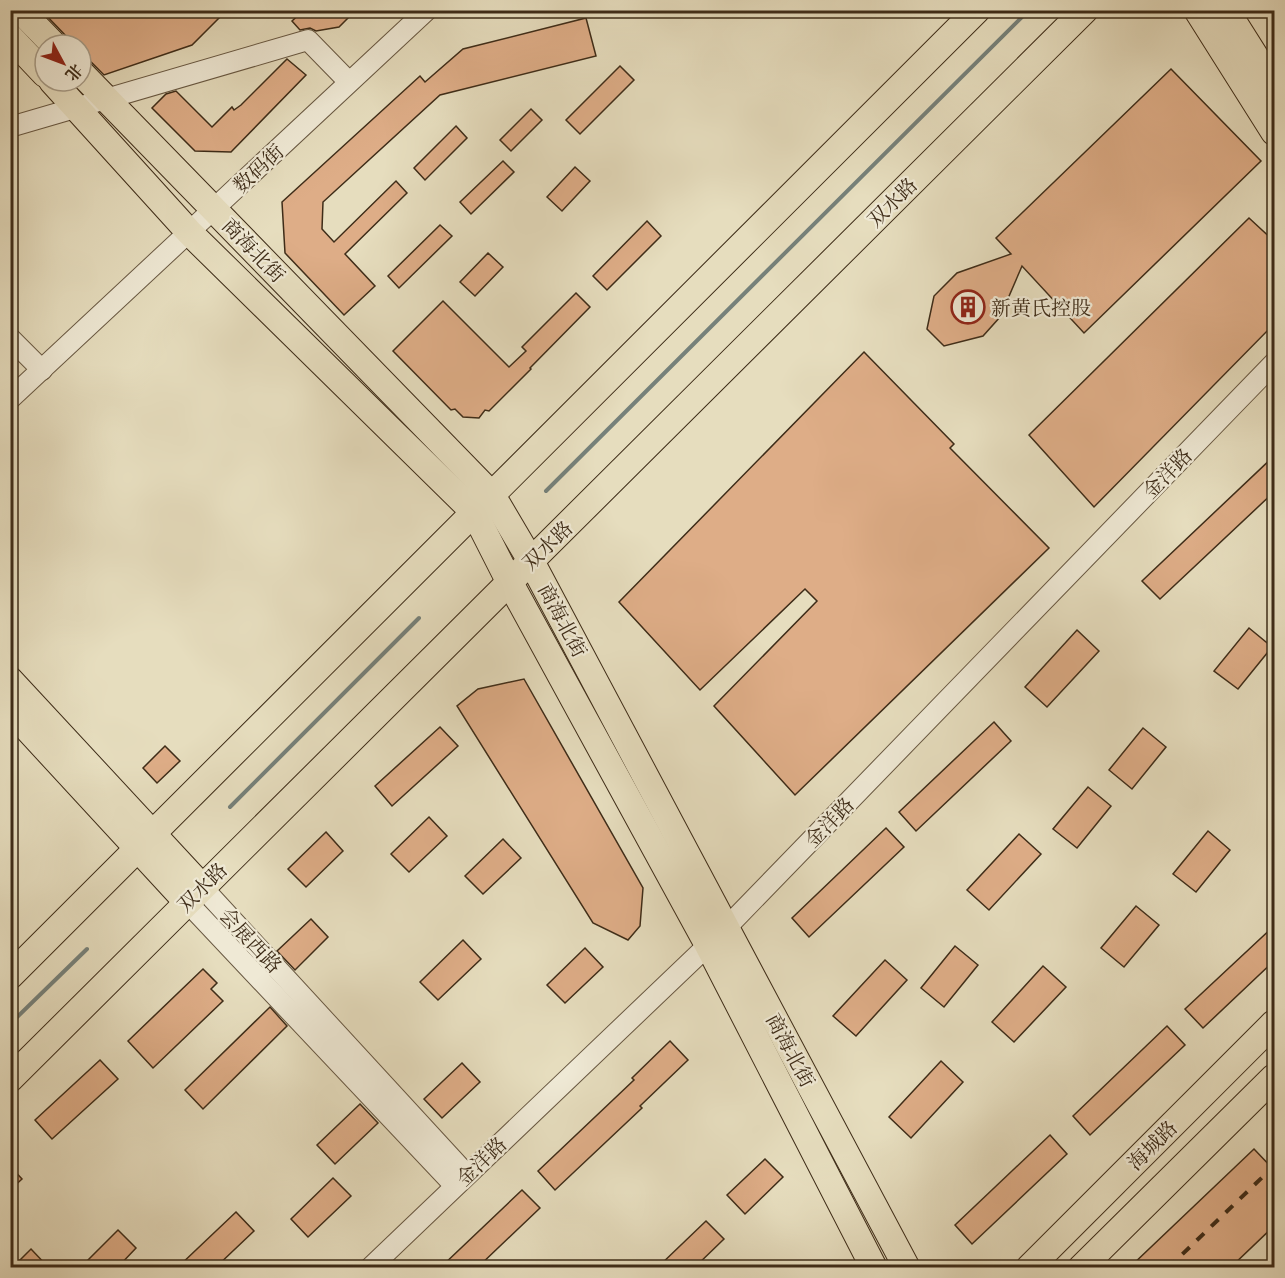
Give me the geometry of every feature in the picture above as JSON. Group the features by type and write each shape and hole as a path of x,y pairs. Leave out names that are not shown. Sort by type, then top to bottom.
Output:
{"main road":[{"path":"20,10 42,33"},
{"path":"10,976 976,10"},
{"name":"双水路","path":"10,1079 1084,10"},
{"path":"1197,10 1275,132"},
{"path":"1226,10 1275,86"},
{"path":"10,37 33,61"},
{"name":"商海北街","path":"93,85 214,209 483,504 531,561 717,936 874,1268"},
{"name":"商海北街","path":"63,93 189,232 483,504 509,581 717,936 907,1268"},
{"name":"会展西路","path":"10,680 146,841 195,894"},
{"name":"会展西路","path":"10,710 146,841"},
{"name":"海城路","path":"1029,1268 1275,1023"},
{"name":"海城路","path":"1081,1268 1275,1077"}],"street":[{"name":"数码街","path":"10,399 427,10"},
{"path":"10,127 308,40 349,82"},
{"path":"10,338 42,370"},
{"name":"金洋路","path":"370,1268 717,936 1275,363"},
{"name":"会展西路","path":"195,894 461,1181"}],"building":[{"path":"41,10 227,10 192,45 104,75 93,64 93,33 63,33"},
{"path":"304,10 356,10 339,27 316,31 310,28 300,30 292,21"},
{"path":"586,18 596,56 440,95 323,202 322,229 334,242 396,181 407,193 345,254 375,286 344,315 285,253 282,202 420,76 425,82 463,49"},
{"path":"287,59 306,75 231,152 195,151 152,108 166,94 176,91 212,127 232,107 234,110 241,105"},
{"path":"620,66 634,80 580,134 566,120"},
{"path":"1171,69 1261,161 1084,333 1022,266 1000,317 983,336 944,346 927,329 934,296 957,273 1011,254 996,238"},
{"path":"531,109 542,120 511,151 500,140"},
{"path":"456,126 467,138 425,180 414,168"},
{"path":"503,161 514,172 471,214 460,202"},
{"path":"575,167 590,181 562,211 547,197"},
{"path":"1249,218 1275,242 1275,323 1094,507 1029,435"},
{"path":"647,221 661,236 607,290 593,276"},
{"path":"440,225 452,236 399,288 388,276"},
{"path":"488,253 503,267 475,296 460,282"},
{"path":"576,293 590,307 489,411 485,410 479,418 463,417 455,409 451,410 393,351 443,301 509,367 526,351 522,347"},
{"path":"864,352 954,444 950,448 1049,548 795,795 714,706 817,601 805,589 700,690 619,602"},
{"path":"1275,455 1275,491 1160,599 1142,581"},
{"path":"1249,628 1272,647 1238,689 1214,671"},
{"path":"1077,630 1099,651 1047,707 1025,687"},
{"path":"524,679 643,888 640,926 628,940 593,923 457,706 478,689"},
{"path":"994,722 1011,741 916,831 899,812"},
{"path":"440,727 458,746 392,806 375,786"},
{"path":"1143,728 1166,747 1132,789 1109,770"},
{"path":"165,746 180,761 157,783 143,768"},
{"path":"1088,787 1111,806 1077,848 1053,829"},
{"path":"429,817 447,836 409,872 391,854"},
{"path":"886,828 904,847 809,937 792,918"},
{"path":"1208,831 1230,850 1196,892 1173,874"},
{"path":"326,832 343,851 306,887 288,869"},
{"path":"1019,834 1041,854 989,910 967,890"},
{"path":"503,839 521,858 483,894 465,876"},
{"path":"1136,906 1159,925 1124,967 1101,948"},
{"path":"311,919 328,937 295,970 277,951"},
{"path":"1275,925 1275,960 1203,1028 1185,1009"},
{"path":"463,940 481,959 438,1000 420,982"},
{"path":"955,946 978,965 944,1007 921,988"},
{"path":"585,948 603,967 565,1003 547,985"},
{"path":"885,960 907,980 856,1036 833,1016"},
{"path":"1043,966 1066,987 1014,1042 992,1022"},
{"path":"203,969 217,983 211,989 223,1001 153,1068 128,1041"},
{"path":"270,1007 287,1026 203,1109 185,1090"},
{"path":"1167,1026 1185,1045 1090,1135 1073,1116"},
{"path":"670,1041 688,1060 640,1106 642,1108 555,1190 538,1171 634,1080 632,1078"},
{"path":"100,1060 118,1079 52,1139 35,1120"},
{"path":"941,1061 963,1082 911,1138 889,1117"},
{"path":"462,1063 480,1082 442,1118 424,1099"},
{"path":"360,1104 378,1123 335,1164 317,1145"},
{"path":"1050,1135 1067,1154 972,1244 955,1225"},
{"path":"1254,1149 1275,1171 1275,1225 1230,1268 1129,1268"},
{"path":"765,1159 783,1177 745,1214 727,1195"},
{"path":"10,1166 22,1179 10,1190"},
{"path":"333,1178 351,1196 308,1237 291,1219"},
{"path":"522,1190 540,1208 477,1268 440,1268"},
{"path":"236,1212 254,1231 215,1268 177,1268"},
{"path":"706,1221 724,1239 694,1268 657,1268"},
{"path":"118,1230 136,1248 117,1268 80,1268"},
{"path":"31,1249 49,1268 12,1268"}],"waterway":[{"path":"546,491 1029,10"},
{"path":"230,807 419,618"},
{"path":"10,1024 87,949"}],"railway":[{"path":"1168,1268 1274,1166"}],"place":[{"name":"新黄氏控股","path":"968,307"}]}
